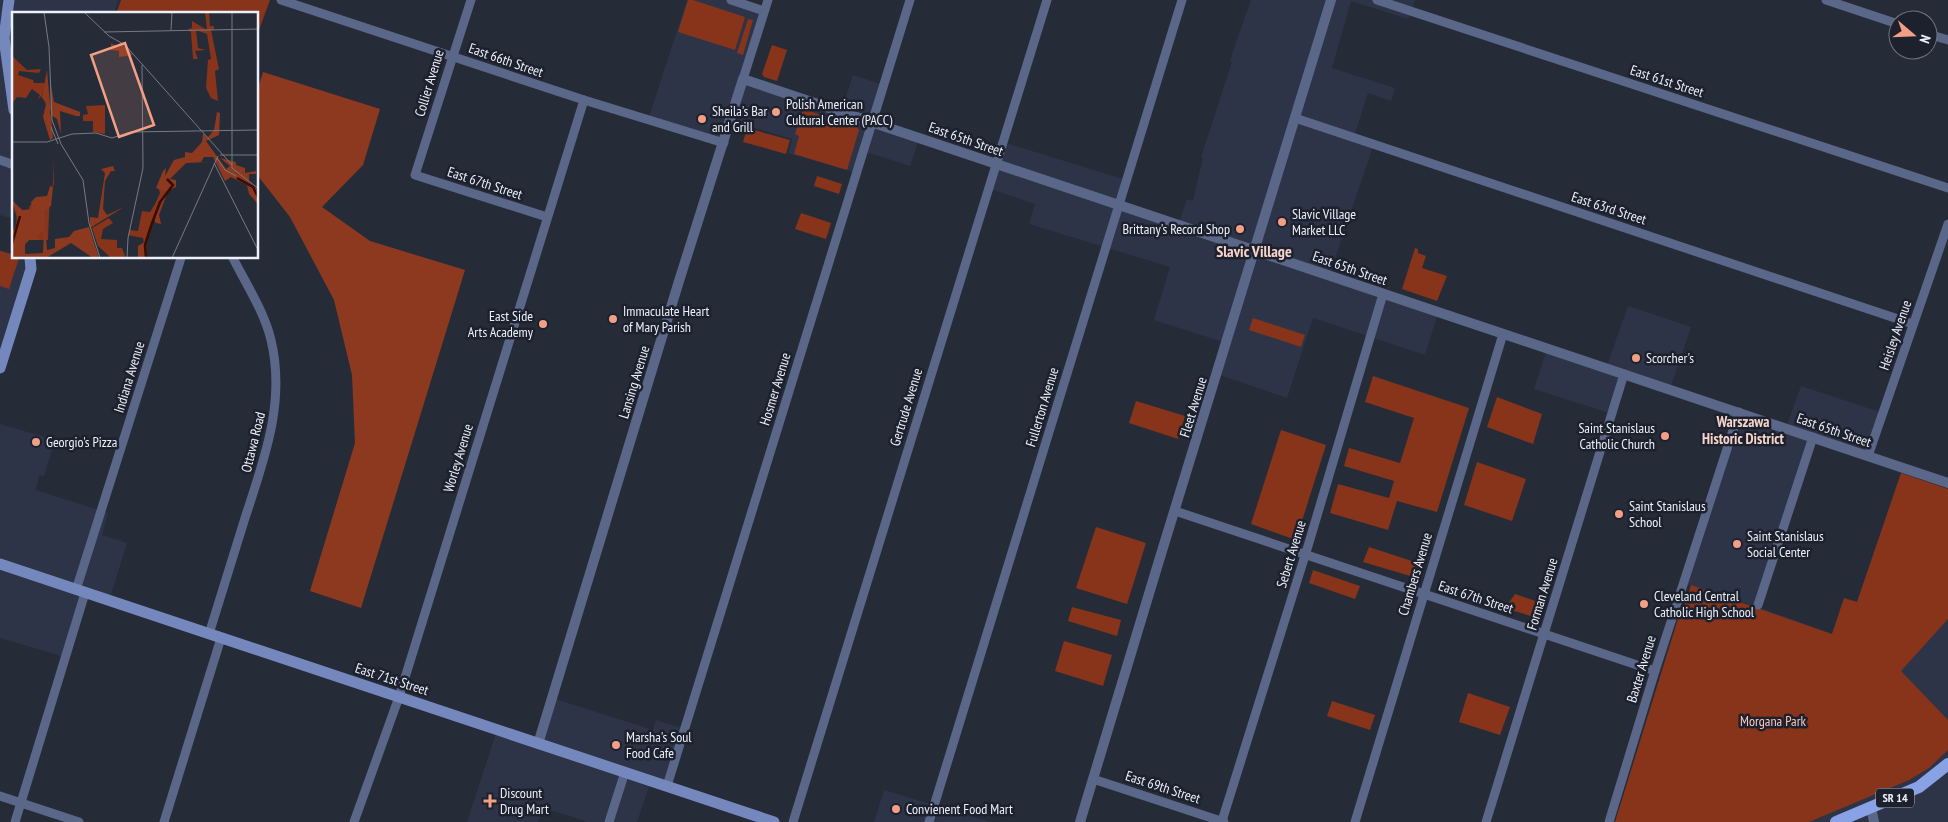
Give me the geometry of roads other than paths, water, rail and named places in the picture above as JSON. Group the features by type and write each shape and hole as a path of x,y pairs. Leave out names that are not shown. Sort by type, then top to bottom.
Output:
{"main road":[{"path":"9,0 2,38 12,98"},
{"path":"0,368 31,269 30,259"},
{"name":"East 71st Street","path":"0,564 774,822"},
{"name":"SR 14","path":"1836,822 1925,784 1948,764"}],"street":[{"name":"East 66th Street","path":"281,0 724,144"},
{"name":"Collier Avenue","path":"415,175 471,0"},
{"path":"731,0 764,11"},
{"name":"Lansing Avenue","path":"538,744 679,281 724,144 768,0"},
{"name":"Hosmer Avenue","path":"667,786 910,0"},
{"name":"Gertrude Avenue","path":"793,822 1047,0"},
{"name":"Fullerton Avenue","path":"929,822 1182,0"},
{"name":"Fleet Avenue","path":"1080,822 1331,0"},
{"name":"East 61st Street","path":"1377,0 1948,188"},
{"path":"1826,0 1888,21"},
{"name":"East 65th Street","path":"743,79 1948,483"},
{"name":"Worley Avenue","path":"354,822 399,697 584,100"},
{"name":"East 63rd Street","path":"1295,118 1914,324"},
{"path":"0,160 12,164"},
{"name":"East 67th Street","path":"415,175 547,217"},
{"name":"Heisley Avenue","path":"1868,456 1948,224"},
{"name":"Indiana Avenue","path":"15,822 81,591 181,259"},
{"name":"Ottawa Road","path":"209,634 268,444 276,406 276,371 271,340 262,314 234,259"},
{"name":"Sebert Avenue","path":"1223,822 1306,554 1383,294"},
{"name":"Chambers Avenue","path":"1355,822 1503,334"},
{"name":"Forman Avenue","path":"1486,822 1624,374"},
{"name":"Baxter Avenue","path":"1609,822 1655,671 1739,412"},
{"path":"1758,605 1813,437"},
{"name":"East 67th Street","path":"1175,511 1655,671"},
{"path":"164,822 221,638"},
{"path":"609,822 625,772"},
{"name":"East 69th Street","path":"1093,779 1223,822"},
{"path":"0,796 79,822"},
{"path":"1871,807 1874,822"}],"place":[{"name":"Polish American Cultural Center (PACC)","path":"776,112"},
{"name":"Sheila's Bar and Grill","path":"702,119"},
{"name":"Slavic Village Market LLC","path":"1282,222"},
{"name":"Brittany's Record Shop","path":"1240,229"},
{"name":"Immaculate Heart of Mary Parish","path":"613,319"},
{"name":"East Side Arts Academy","path":"543,324"},
{"name":"Scorcher's","path":"1636,358"},
{"name":"Saint Stanislaus Catholic Church","path":"1665,436"},
{"name":"Georgio's Pizza","path":"36,442"},
{"name":"Saint Stanislaus School","path":"1619,514"},
{"name":"Saint Stanislaus Social Center","path":"1737,544"},
{"name":"Cleveland Central Catholic High School","path":"1644,604"},
{"name":"Marsha's Soul Food Cafe","path":"616,745"},
{"name":"Discount Drug Mart","path":"490,801"},
{"name":"Convienent Food Mart","path":"896,809"}],"district":[{"name":"Slavic Village","path":"1254,251"},
{"name":"Warszawa Historic District","path":"1743,430"}],"park label":[{"name":"Morgana Park","path":"1773,721"}]}
